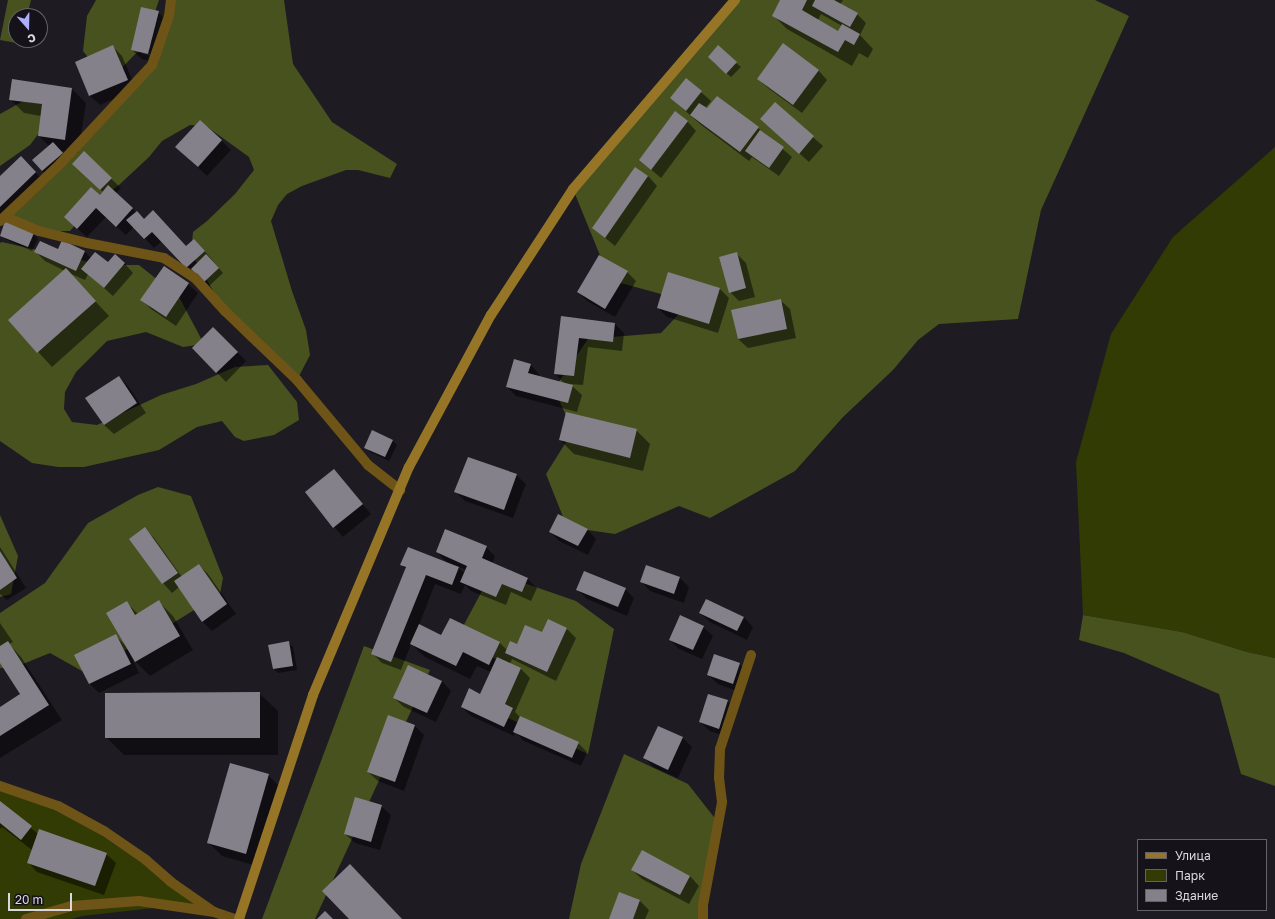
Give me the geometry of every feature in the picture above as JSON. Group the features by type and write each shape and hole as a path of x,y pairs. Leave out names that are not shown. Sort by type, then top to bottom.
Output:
{"street":[{"path":"172,0 169,16 152,65 60,164 3,219 39,231 87,243 164,258 195,278 225,312 297,380 368,465 400,490"},
{"path":"239,919 313,695 409,467 492,315 573,189 735,0"},
{"path":"703,919 702,905 722,802 719,778 720,749 751,655"},
{"path":"0,786 58,806 104,831 146,860 171,882 214,912"},
{"path":"26,919 72,906 139,901 214,912 234,919"}],"green space":[{"path":"8,0 31,0 29,8 8,8 8,41 0,40"},
{"path":"96,0 159,0 144,45 114,76 98,70 83,51 87,16"},
{"path":"171,0 284,0 293,64 332,122 397,164 390,178 358,170 346,170 302,186 287,194 278,205 271,221 292,291 306,330 310,355 297,380 225,311 191,253 193,232 207,221 235,194 254,170 249,157 206,126 190,125 162,141 149,157 119,185 95,203 70,231 39,231 6,217 152,65"},
{"path":"735,0 1095,0 1129,16 1041,210 1018,319 939,324 918,340 893,370 843,417 795,471 710,518 679,506 615,534 567,527 546,474 573,431 554,389 588,339 661,333 690,302 610,280 573,189"},
{"path":"36,94 54,113 30,145 0,166 0,114"},
{"path":"1275,147 1275,658 1247,652 1182,632 1083,615 1076,462 1111,334 1173,237"},
{"path":"2,242 102,265 139,265 179,297 204,344 183,347 146,332 107,341 76,372 65,392 64,409 72,422 97,425 161,395 196,384 235,367 268,365 297,402 299,420 274,435 244,441 235,437 222,421 197,427 159,450 84,467 58,467 32,463 0,441 0,243"},
{"path":"158,487 191,496 223,578 220,594 144,641 82,671 50,653 13,668 0,668 0,613 45,583 88,523 138,495"},
{"path":"0,515 18,556 11,594 0,597"},
{"path":"492,572 576,601 614,629 588,754 481,706 505,665 458,636"},
{"path":"1083,615 1182,632 1247,652 1275,658 1275,786 1241,774 1219,694 1124,653 1079,640"},
{"path":"364,646 430,670 315,919 262,919"},
{"path":"624,754 688,784 717,821 700,919 569,919 581,864"},
{"path":"0,786 58,806 214,912 154,908 82,916 71,919 0,919"}],"building":[{"path":"780,0 807,0 802,10 838,31 842,24 860,34 854,45 845,40 838,52 772,16"},
{"path":"815,0 834,0 858,13 850,27 812,6"},
{"path":"141,7 159,11 148,54 131,50"},
{"path":"783,43 819,70 793,105 757,79"},
{"path":"113,45 128,80 89,96 75,62"},
{"path":"718,45 737,62 726,74 708,57"},
{"path":"686,78 702,91 686,111 670,98"},
{"path":"12,79 72,88 65,140 38,136 42,104 9,100"},
{"path":"717,96 759,127 740,152 690,115 699,103 707,108"},
{"path":"775,102 814,136 799,154 760,119"},
{"path":"675,111 688,121 651,170 639,160"},
{"path":"200,120 222,140 198,167 175,147"},
{"path":"760,130 784,147 769,168 745,151"},
{"path":"53,142 63,153 42,171 32,160"},
{"path":"84,151 112,178 100,190 72,164"},
{"path":"21,156 36,172 0,207 0,176"},
{"path":"635,167 648,176 605,238 592,228"},
{"path":"108,185 133,208 116,227 96,208 77,229 64,217 91,187 100,195"},
{"path":"153,210 186,246 194,239 205,251 186,268 152,232 144,239 126,220 137,211 144,219"},
{"path":"5,221 34,233 28,247 0,236"},
{"path":"62,240 85,251 76,271 34,252 40,241 58,249"},
{"path":"95,252 108,262 115,254 125,263 104,288 81,269"},
{"path":"737,252 746,288 729,293 719,257"},
{"path":"206,254 219,268 204,282 191,269"},
{"path":"599,255 628,271 605,309 577,292"},
{"path":"164,266 189,283 166,317 140,300"},
{"path":"66,268 96,301 37,353 8,320"},
{"path":"668,272 720,288 709,324 657,308"},
{"path":"781,299 787,329 738,339 731,310"},
{"path":"561,316 615,323 613,342 579,338 574,376 554,374"},
{"path":"213,327 238,352 216,373 192,348"},
{"path":"514,359 531,364 528,373 573,385 568,403 506,387"},
{"path":"119,376 137,403 104,425 85,398"},
{"path":"566,412 637,429 630,458 559,440"},
{"path":"372,430 393,440 385,457 364,448"},
{"path":"468,457 517,474 504,510 454,492"},
{"path":"334,469 363,504 333,528 305,492"},
{"path":"558,514 588,529 578,546 549,532"},
{"path":"145,527 178,573 162,584 129,539"},
{"path":"445,529 487,546 482,558 528,578 522,592 502,584 496,597 460,582 467,566 436,552"},
{"path":"408,547 459,567 452,585 426,575 391,662 371,654 406,567 400,565"},
{"path":"0,551 17,578 0,590"},
{"path":"199,564 227,604 202,622 174,581"},
{"path":"646,565 680,577 674,594 640,582"},
{"path":"584,571 626,588 618,607 576,590"},
{"path":"706,599 744,617 737,631 699,613"},
{"path":"159,600 180,636 135,662 106,613 127,601 135,615"},
{"path":"680,615 704,626 693,650 669,640"},
{"path":"450,618 500,642 489,665 463,652 456,666 410,644 419,624 441,635"},
{"path":"548,619 567,628 547,672 505,653 510,641 517,644 525,625 542,632"},
{"path":"116,634 131,664 89,684 74,655"},
{"path":"8,641 49,705 0,736 0,707 20,694 0,663 0,646"},
{"path":"289,641 293,666 273,669 268,645"},
{"path":"714,654 740,663 733,684 707,675"},
{"path":"497,657 521,668 505,704 513,708 504,727 461,707 469,688 480,694"},
{"path":"408,665 442,681 427,713 393,698"},
{"path":"260,692 260,738 105,738 105,693"},
{"path":"708,694 728,700 719,729 699,722"},
{"path":"388,715 415,725 395,782 367,772"},
{"path":"520,716 579,742 572,758 513,732"},
{"path":"658,726 683,737 668,770 643,758"},
{"path":"230,763 269,774 246,854 207,843"},
{"path":"355,797 382,805 371,842 344,834"},
{"path":"0,801 32,826 21,840 0,823"},
{"path":"39,829 107,853 95,886 27,863"},
{"path":"642,850 690,876 680,895 631,870"},
{"path":"350,864 402,919 349,919 322,891"},
{"path":"619,892 640,900 633,919 609,919"},
{"path":"325,911 333,919 317,919"}]}
